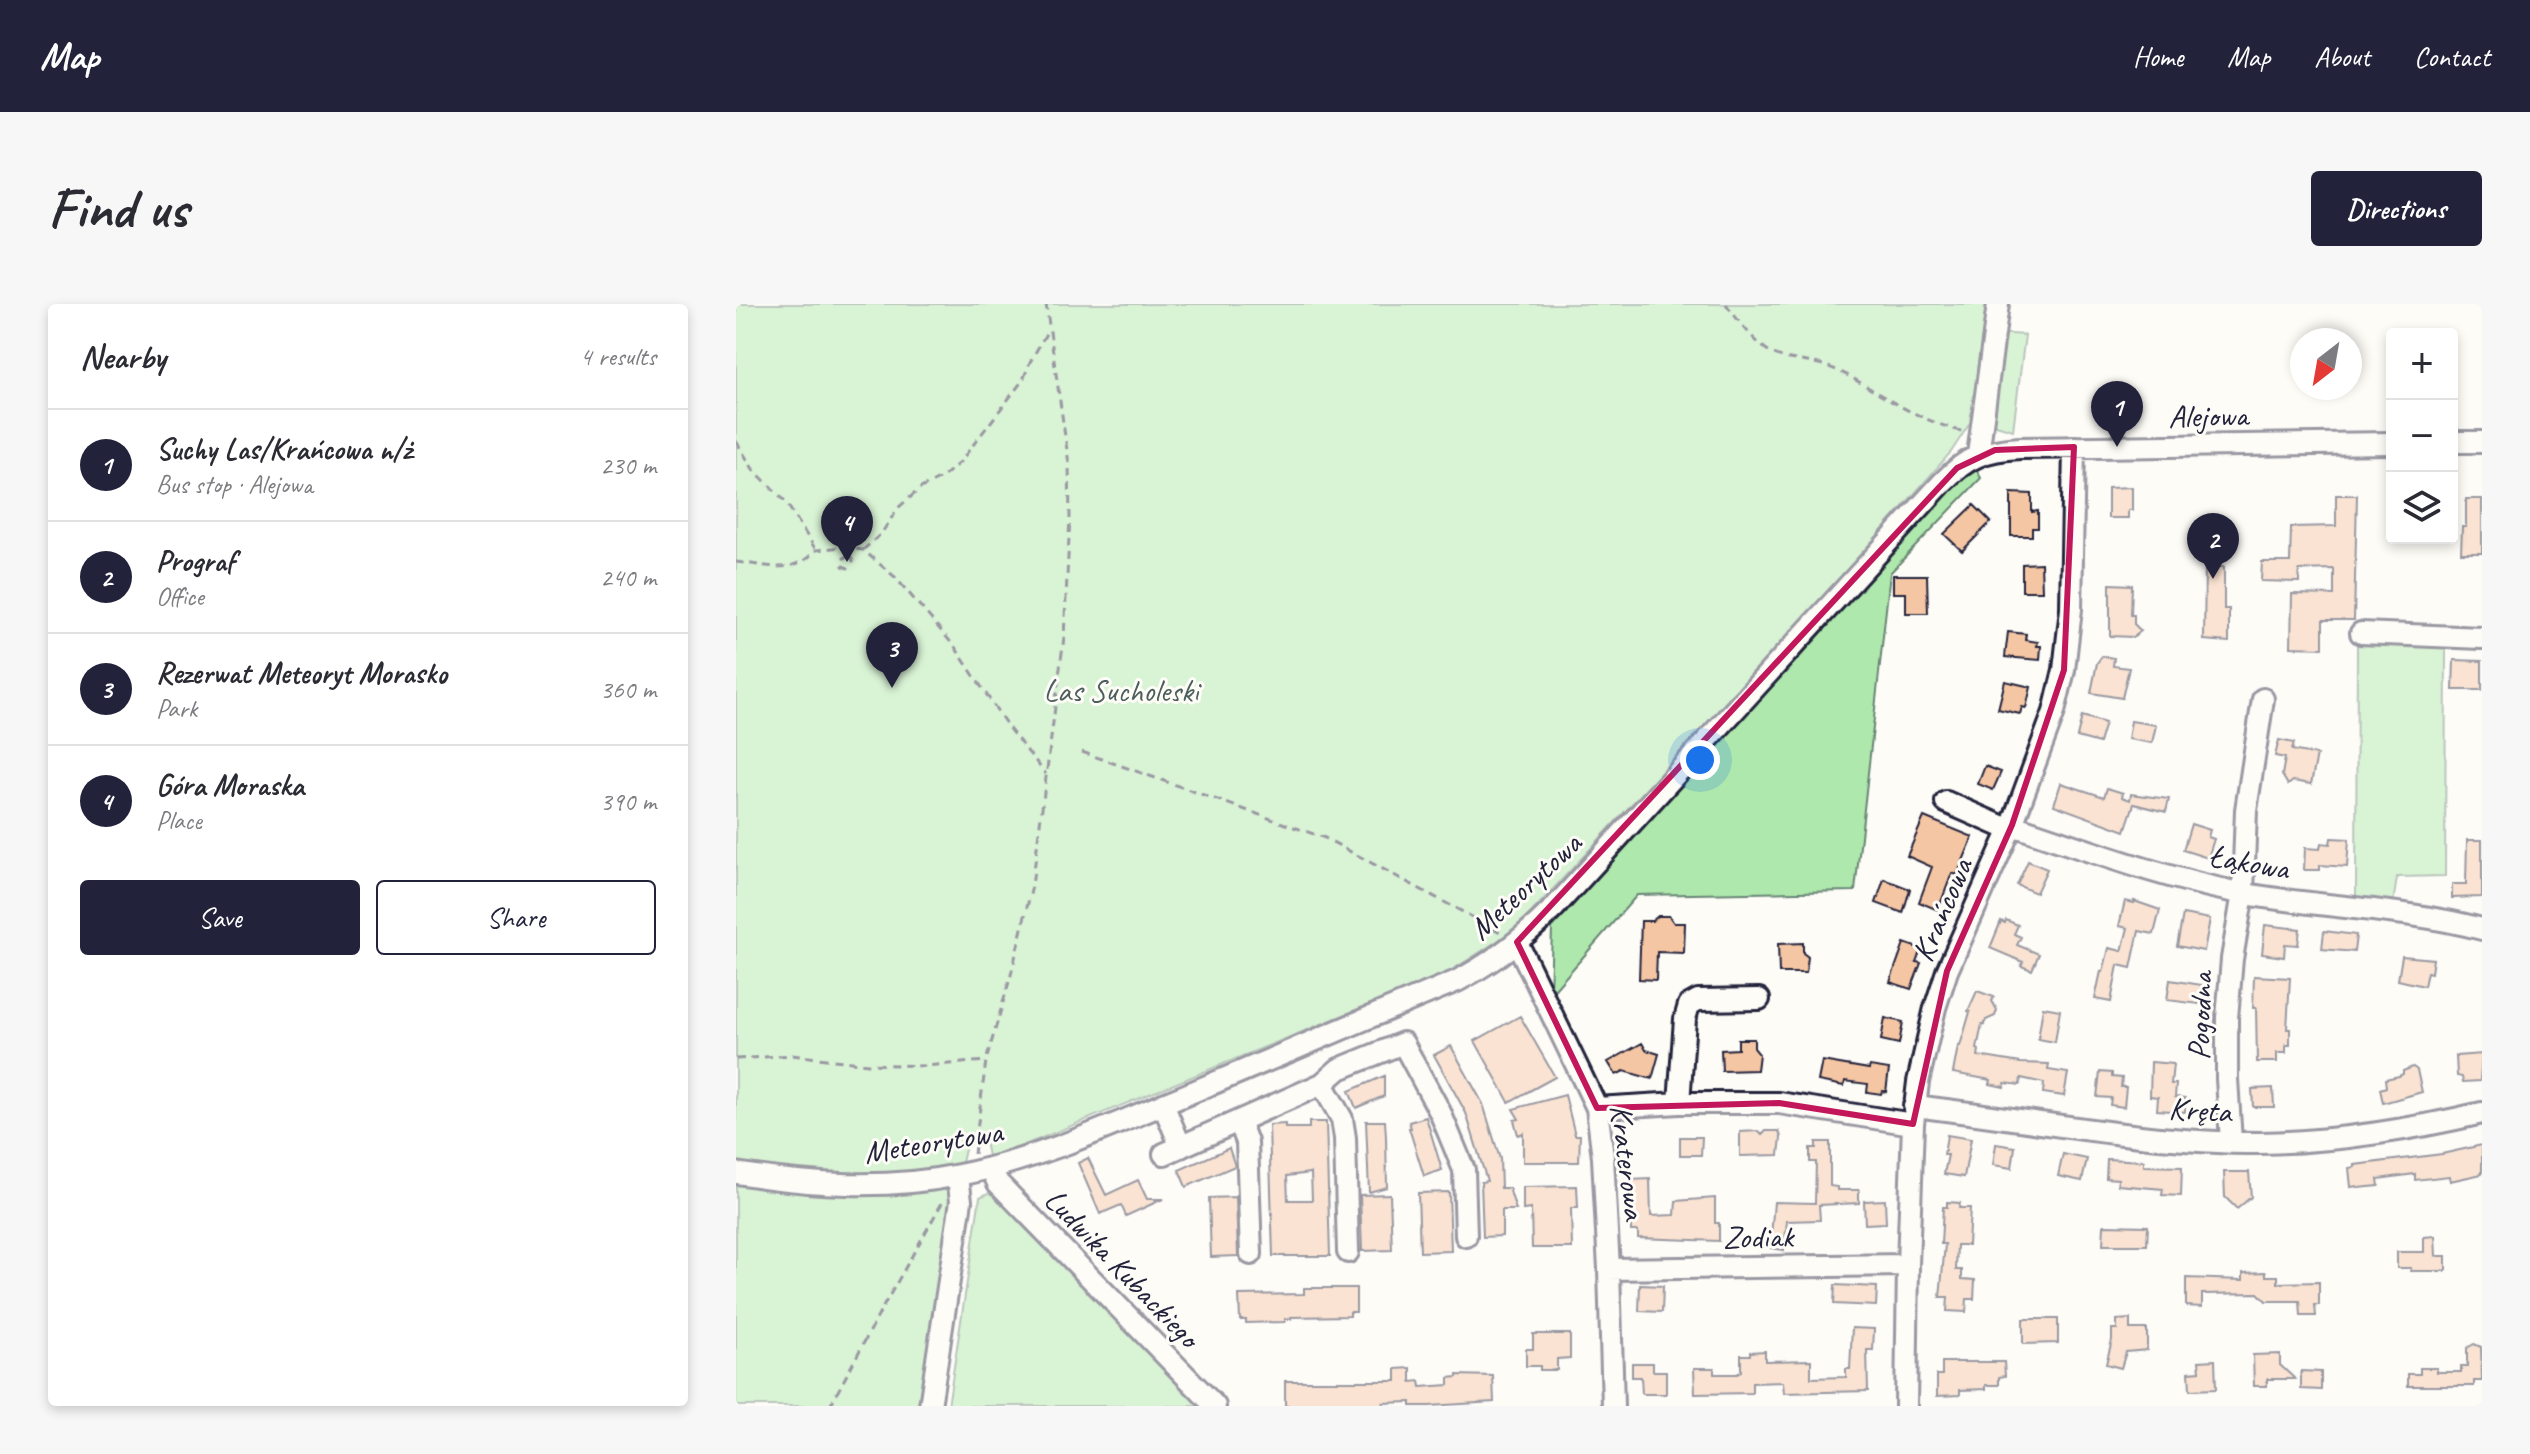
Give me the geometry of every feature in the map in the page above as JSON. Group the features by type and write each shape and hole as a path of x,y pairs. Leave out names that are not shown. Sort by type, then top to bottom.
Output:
{"street":[{"path":"1979,445 1998,304"},
{"path":"2458,442 2482,442"},
{"name":"Alejowa","path":"1979,445 2004,449 2386,443"},
{"name":"Meteorytowa","path":"736,1173 794,1182 845,1185 898,1183 985,1170 1048,1150 1163,1106 1457,981 1489,964 1534,928 1585,874 1979,445"},
{"name":"Krańcowa","path":"1906,1406 1914,1115 1925,1047 1947,971 2011,827 2054,712 2064,670 2071,595 2074,447"},
{"path":"2361,633 2482,638"},
{"name":"Pogodna","path":"2231,1142 2227,1018 2232,959 2243,893 2246,810 2263,699"},
{"name":"Łąkowa","path":"1946,802 2011,827 2151,871 2243,893 2412,915 2482,929"},
{"name":"Kraterowa","path":"1517,942 1597,1108 1609,1269 1613,1406"},
{"path":"1679,1103 1685,1019 1689,1005 1698,1000 1759,999"},
{"path":"1352,1025 1367,1057"},
{"path":"1163,1106 1172,1150 1322,1084 1339,1069 1403,1043 1440,1112 1464,1170 1466,1236"},
{"path":"1322,1084 1342,1119 1345,1138 1348,1252"},
{"name":"Kręta","path":"1597,1108 1679,1103 1788,1104 2119,1134 2262,1143 2364,1135 2437,1124 2482,1113"},
{"path":"1239,1121 1247,1142 1251,1254"},
{"name":"Ludwika Kubackiego","path":"985,1170 1215,1406"},
{"path":"930,1406 961,1201 958,1176"},
{"name":"Zodiak","path":"1609,1269 1908,1265"}],"path":[{"path":"985,1170 974,1157 986,1061 1032,886 1064,637 1070,517 1069,464 1046,304"},
{"path":"1726,304 1768,351 1785,359 1824,365 1848,375 1891,401 1979,445"},
{"path":"863,550 881,534 898,508 960,462 1023,380 1048,328"},
{"path":"736,441 753,469 785,501 816,550"},
{"path":"736,562 793,568 816,550 840,547 863,550 895,577 955,647 1010,730 1047,776"},
{"path":"850,555 851,548"},
{"path":"1082,752 1325,838 1517,942"},
{"path":"736,1059 792,1055 868,1064 925,1066 986,1061"},
{"path":"830,1406 943,1202"}],"highlighted area":[{"path":"2074,447 2064,670 2012,825 1947,971 1913,1124 1779,1103 1597,1108 1517,942 1957,468 1995,450"}],"green space":[{"name":"Las Sucholeski","path":"736,304 1987,304 1974,417 1951,452 1819,602 1516,929 1449,972 1002,1154 988,1156 984,1137 968,1136 961,1167 960,1194 949,1213 921,1406 736,1406"},
{"path":"1996,333 2025,335 2013,430 1989,423"},
{"path":"1974,465 1981,478 1890,573 1855,891 1637,895 1550,995 1552,928"},
{"path":"2357,645 2446,646 2445,876 2397,877 2393,904 2356,898"},
{"path":"991,1192 1086,1282 1204,1406 948,1406 980,1197"}],"building":[{"path":"2132,487 2132,510 2128,510 2128,518 2108,518 2108,488"},
{"path":"2011,493 2032,494 2032,512 2038,511 2038,528 2032,528 2032,536 2011,536"},
{"path":"2336,495 2357,495 2354,620 2323,620 2323,648 2291,647 2292,594 2334,595 2334,569 2299,570 2299,582 2261,581 2262,562 2290,562 2291,527 2336,526"},
{"path":"2466,499 2482,499 2482,553 2461,553 2462,527 2466,527"},
{"path":"1974,505 1991,522 1962,551 1944,534"},
{"path":"2041,563 2042,591 2022,591 2022,564"},
{"path":"2205,567 2224,567 2224,609 2229,609 2229,642 2204,640"},
{"path":"1893,575 1927,575 1928,613 1906,613 1906,593 1893,593"},
{"path":"2110,584 2132,585 2131,615 2134,615 2134,624 2141,631 2134,637 2110,636"},
{"path":"2008,632 2026,634 2025,640 2038,642 2037,646 2041,646 2040,660 2005,657"},
{"path":"2102,656 2114,658 2113,666 2129,668 2122,698 2091,693 2097,663"},
{"path":"2454,660 2482,661 2482,690 2453,690"},
{"path":"2005,681 2031,687 2026,708 2022,707 2020,714 1998,709"},
{"path":"2082,716 2105,723 2099,743 2077,737"},
{"path":"2131,721 2156,725 2152,743 2128,739"},
{"path":"2279,740 2294,743 2292,750 2317,755 2311,784 2293,781 2288,785 2282,775 2285,758 2275,756"},
{"path":"1985,766 2001,772 1993,790 1978,784"},
{"path":"2061,783 2104,797 2107,788 2123,793 2122,797 2130,800 2131,794 2169,799 2166,812 2134,804 2125,831 2054,805"},
{"path":"1924,817 1973,837 1957,875 1952,873 1938,910 1919,902 1932,867 1907,856"},
{"path":"2191,824 2210,830 2208,837 2214,839 2208,858 2183,850"},
{"path":"2331,838 2349,839 2347,867 2320,865 2320,870 2304,870 2305,848 2320,849 2321,843 2330,844"},
{"path":"2467,840 2482,840 2482,897 2452,898 2452,884 2466,884"},
{"path":"2028,861 2047,869 2036,893 2017,885"},
{"path":"1884,879 1910,889 1903,913 1876,903"},
{"path":"2125,901 2160,910 2154,934 2139,931 2131,968 2118,965 2111,1002 2095,999 2109,948 2122,951 2128,928 2119,926"},
{"path":"2183,914 2210,919 2204,951 2177,946"},
{"path":"1658,916 1669,916 1674,923 1685,923 1684,953 1657,952 1656,980 1639,979 1641,921 1652,921"},
{"path":"2006,920 2018,925 2014,934 2021,937 2017,945 2039,954 2032,970 2021,966 2023,962 1990,948 2001,921 2005,923"},
{"path":"2265,925 2300,929 2298,945 2285,944 2284,957 2262,954"},
{"path":"2324,931 2356,935 2354,952 2322,949"},
{"path":"1803,943 1803,953 1808,957 1806,973 1779,973 1778,944"},
{"path":"1904,943 1921,949 1916,962 1921,963 1911,989 1890,982"},
{"path":"2402,956 2433,959 2431,973 2427,972 2424,986 2398,980"},
{"path":"2254,976 2290,978 2287,1029 2290,1029 2290,1045 2286,1045 2286,1053 2277,1053 2277,1062 2257,1062"},
{"path":"2170,980 2202,985 2199,1004 2167,1000"},
{"path":"1977,991 1994,997 1992,1001 1997,1010 1995,1016 1982,1024 1978,1056 2049,1064 2048,1070 2068,1073 2064,1096 2043,1093 2044,1083 2021,1078 2020,1085 2005,1083 2004,1087 1990,1084 1991,1080 1953,1073 1968,1011"},
{"path":"2043,1007 2060,1010 2055,1042 2038,1039"},
{"path":"1520,1016 1555,1077 1509,1102 1475,1041"},
{"path":"1885,1018 1903,1022 1899,1044 1881,1040"},
{"path":"1738,1039 1754,1039 1754,1048 1759,1054 1757,1070 1722,1071 1721,1050 1738,1049"},
{"path":"1642,1043 1646,1050 1659,1054 1652,1079 1624,1071 1616,1075 1608,1062"},
{"path":"1451,1046 1483,1104 1500,1159 1501,1188 1509,1188 1516,1210 1502,1210 1502,1236 1483,1237 1481,1182 1487,1181 1466,1113 1434,1055"},
{"path":"2482,1054 2480,1081 2463,1082 2462,1077 2457,1076 2456,1056"},
{"path":"1822,1061 1889,1069 1886,1092 1867,1092 1868,1084 1845,1081 1844,1086 1818,1081"},
{"path":"2151,1062 2173,1064 2171,1084 2176,1084 2175,1097 2185,1098 2185,1112 2157,1110 2158,1097 2150,1096"},
{"path":"2413,1067 2417,1070 2422,1092 2383,1103 2380,1089 2386,1087 2385,1079 2399,1076"},
{"path":"2100,1072 2122,1078 2121,1087 2126,1087 2124,1107 2110,1105 2111,1098 2097,1097"},
{"path":"1384,1076 1384,1096 1356,1108 1349,1091"},
{"path":"2273,1088 2274,1107 2253,1107 2252,1089"},
{"path":"1565,1095 1575,1135 1580,1135 1579,1162 1523,1162 1523,1133 1518,1135 1514,1120 1519,1119 1513,1109"},
{"path":"1426,1117 1442,1170 1424,1176 1409,1122"},
{"path":"1366,1121 1385,1121 1386,1137 1387,1187 1369,1192"},
{"path":"1309,1122 1326,1122 1330,1256 1273,1256 1269,1125 1309,1128","holes":["1311,1173 1312,1200 1288,1200 1287,1176"]},
{"path":"1758,1131 1762,1135 1766,1131 1779,1131 1779,1155 1740,1156 1740,1132"},
{"path":"1947,1135 1971,1139 1964,1177 1944,1174 1948,1155 1944,1155"},
{"path":"1680,1137 1702,1137 1701,1155 1680,1155"},
{"path":"1816,1142 1830,1142 1830,1186 1837,1187 1837,1190 1859,1190 1859,1203 1819,1205 1820,1220 1787,1221 1784,1250 1770,1248 1774,1202 1815,1203 1816,1162 1810,1162 1810,1148 1816,1148"},
{"path":"1996,1144 2015,1147 2012,1168 1993,1165"},
{"path":"2482,1145 2482,1174 2450,1181 2449,1176 2415,1180 2415,1174 2378,1179 2379,1186 2351,1187 2349,1168 2355,1165 2442,1154"},
{"path":"1229,1148 1235,1166 1186,1187 1179,1170"},
{"path":"2063,1154 2087,1159 2082,1181 2058,1176"},
{"path":"1088,1158 1106,1195 1138,1180 1147,1199 1163,1199 1126,1216 1121,1205 1100,1214 1078,1163"},
{"path":"2107,1159 2144,1161 2144,1166 2182,1167 2181,1196 2162,1195 2163,1189 2118,1185 2118,1179 2106,1178"},
{"path":"2224,1172 2249,1172 2251,1197 2237,1209 2225,1197"},
{"path":"1650,1179 1651,1216 1675,1215 1676,1201 1715,1198 1719,1241 1638,1238 1638,1231 1631,1231 1630,1180"},
{"path":"1577,1186 1578,1208 1571,1208 1572,1248 1532,1248 1531,1209 1523,1210 1523,1187"},
{"path":"1449,1192 1451,1251 1420,1252 1418,1193"},
{"path":"1390,1194 1392,1250 1362,1251 1360,1195"},
{"path":"1236,1197 1238,1256 1211,1257 1209,1198"},
{"path":"1885,1200 1886,1223 1865,1224 1864,1201"},
{"path":"1947,1202 1960,1203 1959,1208 1970,1208 1968,1245 1957,1245 1956,1270 1962,1270 1962,1279 1975,1280 1974,1299 1967,1299 1966,1312 1947,1311 1948,1297 1940,1297 1945,1244 1941,1244 1943,1207 1947,1207"},
{"path":"2104,1225 2148,1226 2147,1245 2103,1245"},
{"path":"2435,1236 2436,1256 2446,1256 2446,1271 2397,1268 2397,1252 2424,1252 2424,1237"},
{"path":"2266,1272 2266,1276 2278,1276 2278,1283 2319,1282 2316,1316 2301,1316 2300,1301 2266,1301 2258,1293 2202,1294 2202,1307 2186,1306 2186,1278 2243,1280 2243,1273"},
{"path":"1640,1285 1663,1286 1662,1312 1639,1311"},
{"path":"1835,1285 1877,1287 1876,1306 1834,1304"},
{"path":"1304,1288 1356,1288 1356,1312 1350,1312 1350,1316 1291,1317 1285,1322 1246,1323 1246,1320 1240,1320 1239,1295 1304,1294"},
{"path":"2023,1319 2058,1319 2058,1343 2023,1344"},
{"path":"2130,1319 2130,1329 2147,1329 2147,1350 2126,1352 2121,1368 2106,1364 2112,1329 2117,1329 2117,1320"},
{"path":"1852,1328 1874,1329 1873,1350 1867,1350 1868,1391 1784,1393 1783,1382 1752,1383 1752,1393 1695,1394 1694,1368 1714,1368 1714,1374 1737,1374 1741,1372 1741,1355 1750,1355 1750,1352 1765,1351 1765,1361 1811,1360 1811,1378 1846,1377 1846,1369 1850,1369"},
{"path":"1533,1334 1570,1334 1570,1358 1557,1359 1557,1370 1526,1366 1526,1349 1533,1349"},
{"path":"2474,1344 2481,1347 2482,1381 2474,1381 2474,1386 2408,1386 2408,1374 2420,1374 2420,1368 2461,1372 2461,1366 2467,1366 2467,1348"},
{"path":"2280,1354 2280,1365 2295,1379 2267,1379 2267,1386 2254,1386 2253,1355"},
{"path":"2215,1360 2216,1389 2190,1390 2189,1372 2200,1371 2199,1361"},
{"path":"1942,1362 2004,1362 2005,1376 1999,1377 1999,1385 1986,1385 1986,1389 1960,1390 1960,1395 1937,1396 1937,1375 1942,1375"},
{"path":"1632,1363 1653,1363 1653,1371 1666,1371 1666,1394 1642,1394 1641,1377 1632,1377"},
{"path":"1411,1368 1411,1382 1420,1381 1421,1387 1449,1385 1449,1378 1457,1375 1493,1376 1494,1402 1429,1406 1411,1406 1411,1402 1383,1403 1383,1406 1285,1406 1285,1381 1396,1381 1396,1369"},
{"path":"2301,1371 2321,1372 2321,1390 2301,1389"}],"place":[{"name":"Suchy Las/Krańcowa n/ż","path":"2117,447"},
{"name":"Góra Moraska","path":"847,562"},
{"name":"Prograf","path":"2213,579"},
{"name":"Rezerwat Meteoryt Morasko","path":"892,688"}]}
